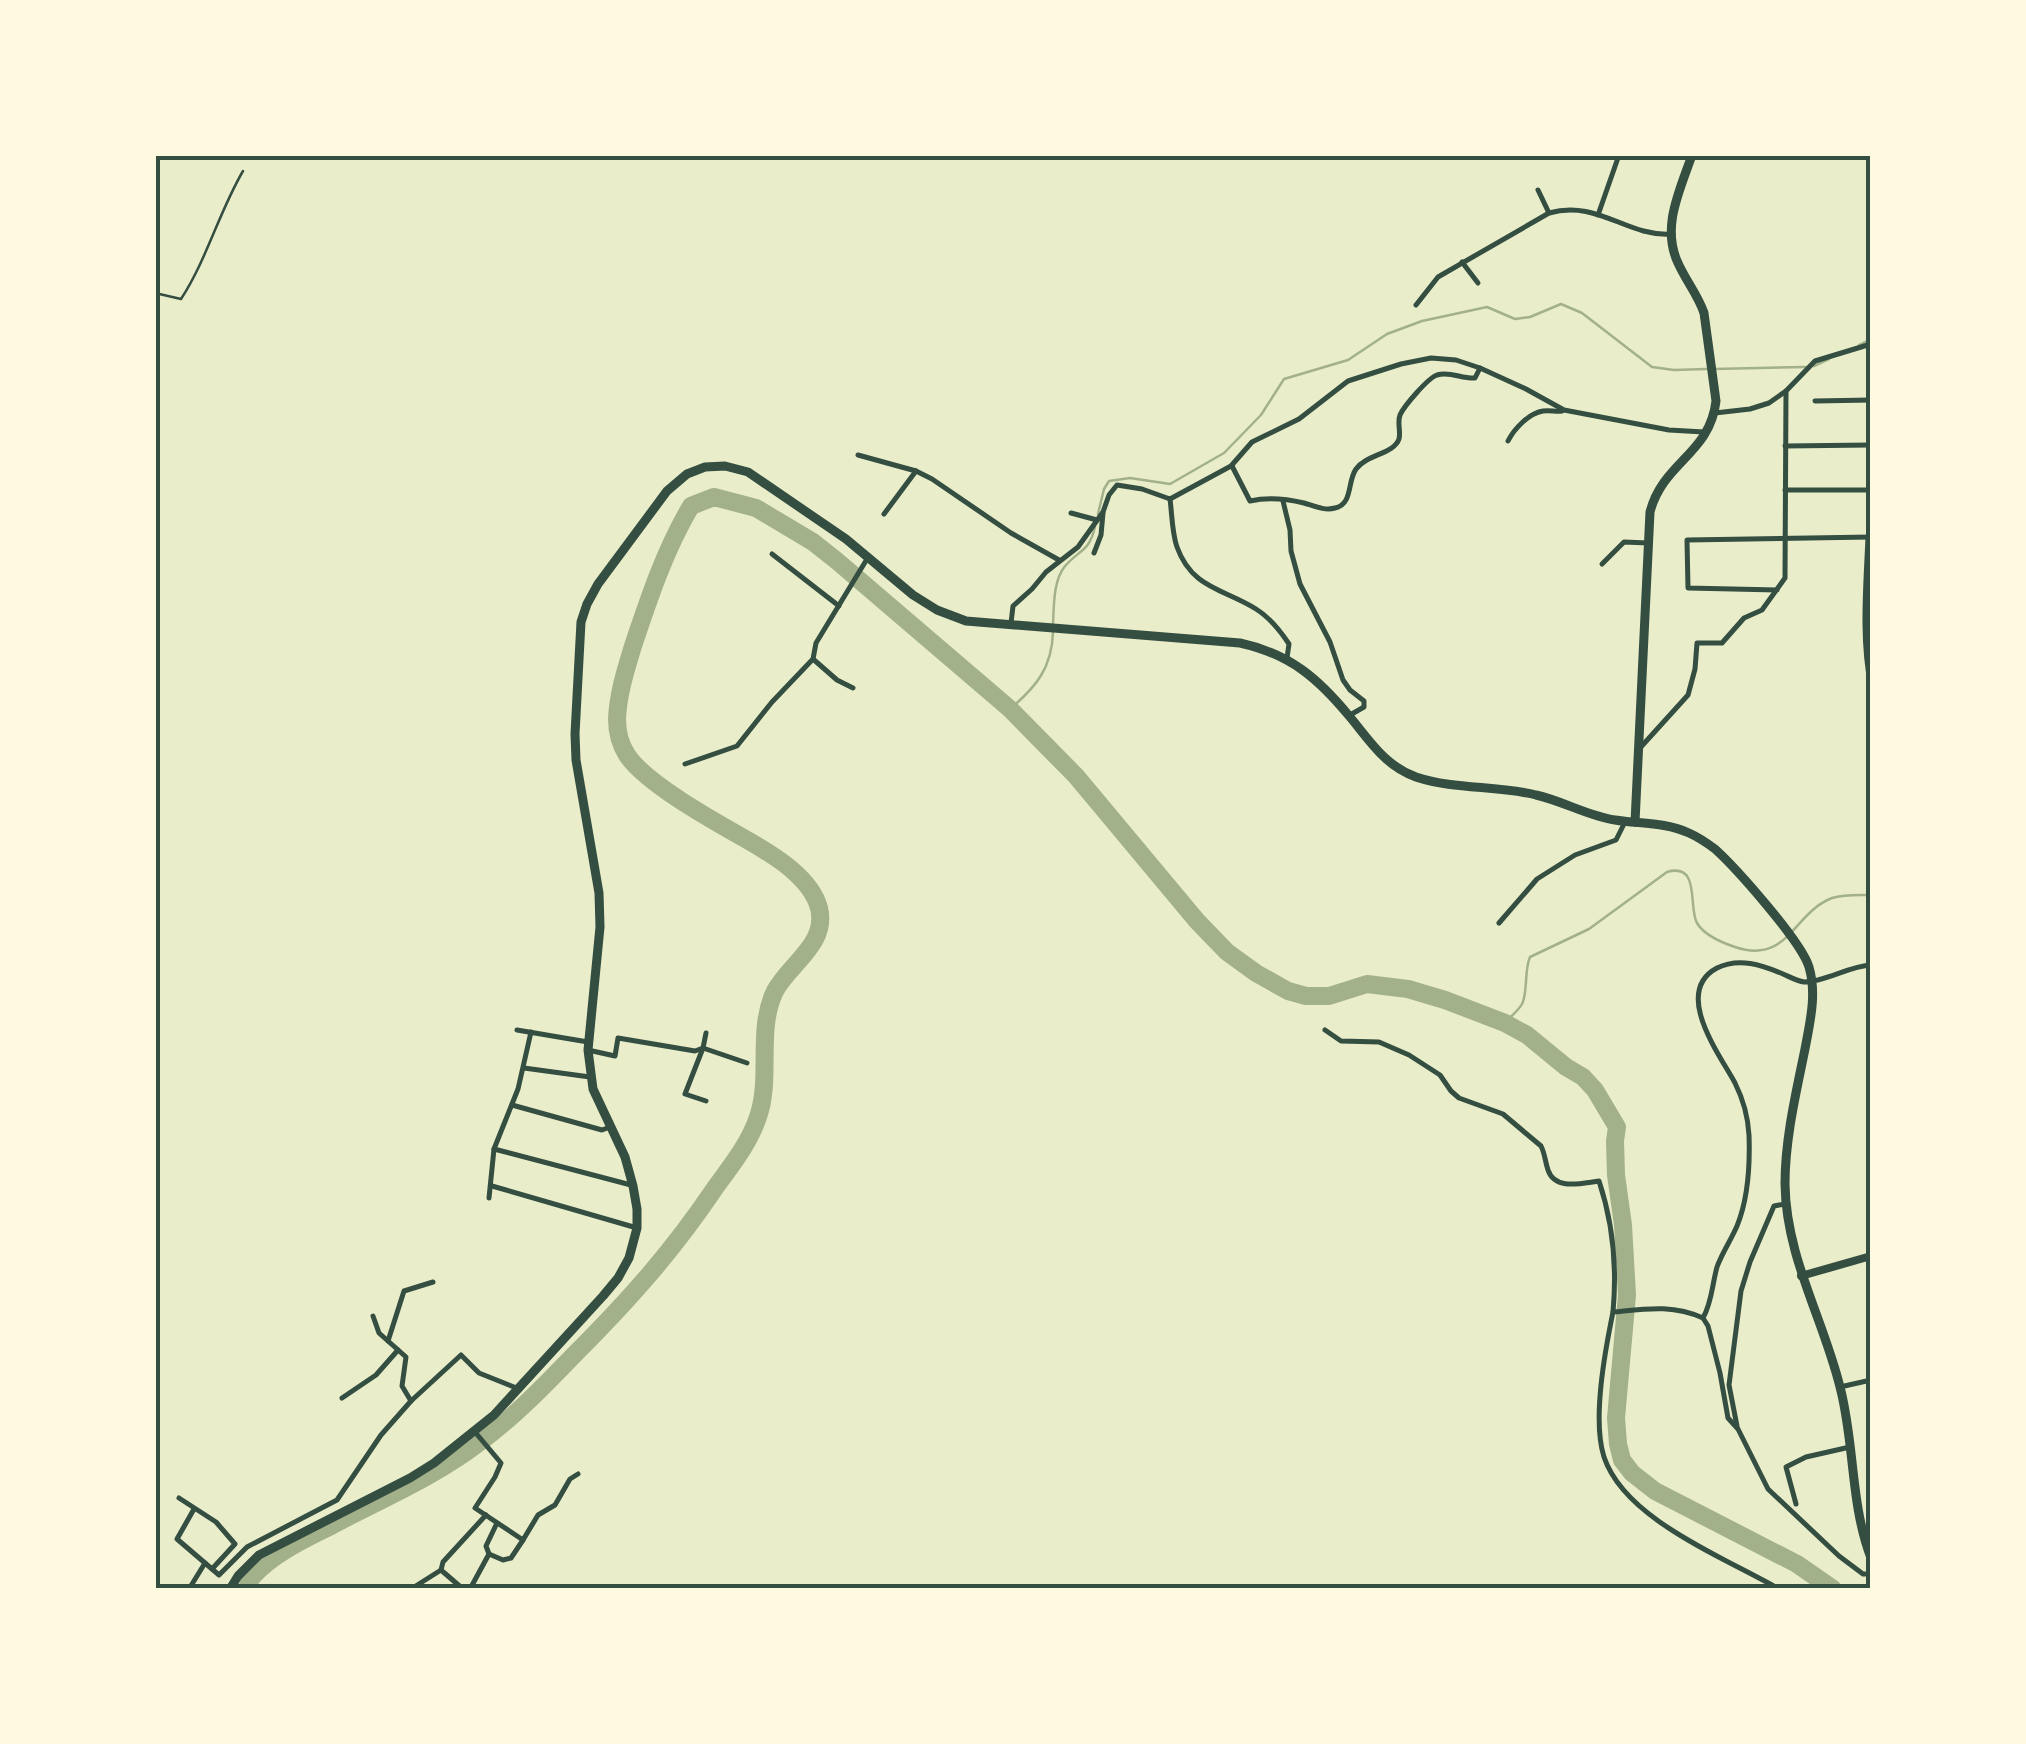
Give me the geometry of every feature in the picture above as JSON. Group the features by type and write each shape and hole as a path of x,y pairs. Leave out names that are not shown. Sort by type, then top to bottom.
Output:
{"main road":[{"path":"1630,822 1638,750 1650,512 1661,484 1707,433 1715,412 1704,313 1676,260 1671,234 1676,201 1692,155"},
{"path":"230,1589 244,1569 270,1548 410,1478 477,1435 618,1278 629,1258 636,1228 633,1186 625,1157 590,1077 588,1046 600,926 599,893 576,760 582,622 598,584 668,491 687,474 705,467 725,466 748,472 937,610 966,621 1240,643 1287,658 1319,683 1382,756 1408,774 1449,785 1532,794 1605,818 1673,827 1714,849 1795,941 1812,980 1811,1016 1788,1141 1786,1204 1801,1276 1840,1387 1857,1512 1871,1558"}],"street":[{"path":"1598,215 1620,155"},
{"path":"1538,190 1549,213"},
{"path":"1416,305 1438,277 1549,213 1581,209 1653,234 1671,234"},
{"path":"1462,262 1478,284"},
{"path":"1715,412 1769,403 1815,361 1871,344"},
{"path":"1094,553 1102,535 1103,512 1117,486 1142,488 1170,499 1232,466 1252,442 1299,419 1348,381 1431,358 1456,360 1480,368 1564,410 1669,430 1707,433"},
{"path":"1232,466 1250,501 1265,498 1338,508 1347,500 1352,474 1359,465 1368,457 1390,450 1399,438 1401,413 1428,380 1450,374 1475,378 1480,368"},
{"path":"1638,750 1688,695 1697,643 1722,643 1744,618 1762,610 1786,578 1786,391"},
{"path":"1814,400 1871,400"},
{"path":"1508,441 1512,431 1526,420 1544,411 1564,410"},
{"path":"1785,446 1871,445"},
{"path":"858,455 932,479 1011,533 1059,560"},
{"path":"884,514 916,471"},
{"path":"1786,490 1871,490"},
{"path":"1170,499 1177,547 1188,565 1209,587 1266,616 1289,644 1287,658"},
{"path":"1283,501 1300,584 1330,642 1343,680 1364,701 1364,707 1349,716"},
{"path":"1011,624 1013,606 1078,546 1103,512"},
{"path":"1071,514 1097,520"},
{"path":"1777,590 1688,588 1687,540 1870,537 1871,687"},
{"path":"1602,564 1624,542 1648,543"},
{"path":"772,554 840,604"},
{"path":"685,764 737,746 813,659 816,642 868,556"},
{"path":"813,659 853,688"},
{"path":"1498,923 1537,880 1575,855 1616,840 1630,822"},
{"path":"1703,1318 1719,1262 1740,1216 1749,1143 1741,1098 1700,1015 1698,1001 1706,977 1727,964 1758,963 1802,982 1871,965"},
{"path":"518,1030 615,1056 618,1038 695,1051 703,1048 747,1064"},
{"path":"1325,1030 1341,1041 1379,1042 1395,1048 1440,1074 1459,1098 1502,1114 1541,1146 1548,1171 1556,1181 1599,1182 1608,1216 1616,1281 1600,1410 1603,1453 1616,1481 1673,1531 1779,1589"},
{"path":"489,1198 494,1149 524,1068 531,1032"},
{"path":"706,1032 685,1094 706,1101"},
{"path":"524,1068 590,1077"},
{"path":"512,1104 602,1130 610,1127"},
{"path":"494,1149 633,1186"},
{"path":"492,1186 636,1228"},
{"path":"1738,1429 1730,1385 1741,1291 1774,1206 1786,1204"},
{"path":"1801,1276 1871,1256"},
{"path":"388,1341 404,1291 433,1282"},
{"path":"1613,1312 1673,1308 1703,1318 1720,1373 1728,1418 1738,1429 1768,1489 1839,1556 1863,1574 1871,1574"},
{"path":"373,1316 378,1333 406,1357 402,1386 411,1401"},
{"path":"342,1398 376,1375 398,1350"},
{"path":"194,1509 177,1540 219,1575 247,1547 337,1500 381,1434 461,1354 479,1373 518,1389"},
{"path":"1840,1387 1871,1380"},
{"path":"477,1435 501,1463 475,1508 523,1540"},
{"path":"1796,1504 1786,1466 1851,1446"},
{"path":"497,1523 486,1546 489,1554 503,1560 511,1558 538,1515 555,1505 578,1474"},
{"path":"179,1498 216,1522 235,1544 212,1569"},
{"path":"411,1589 441,1570 443,1562 486,1515"},
{"path":"266,1537 270,1548"},
{"path":"441,1570 467,1589 489,1554"},
{"path":"189,1589 205,1563"}],"path":[{"path":"155,293 182,299 242,171"}],"waterway":[{"path":"1098,514 1109,481 1130,478 1170,484 1224,453 1261,415 1284,379 1348,360 1387,334 1422,321 1487,307 1515,319 1561,304 1582,313 1652,367 1706,369"},
{"path":"1859,345 1871,339"},
{"path":"1814,366 1829,359"},
{"path":"1714,369 1806,367"},
{"path":"247,1589 253,1576 279,1554 444,1466 517,1412 649,1275 733,1163 754,1127 764,1086 769,1006 781,981 813,943 820,921 819,908 808,887 780,861 683,802 636,766 622,746 617,724 628,664 665,557 691,506 714,497 756,508 813,542 1010,709 1076,776 1197,921 1227,952 1256,973 1306,996 1329,996 1367,984 1408,989 1445,1000 1527,1035 1583,1077 1617,1127 1616,1175 1627,1295 1616,1418 1622,1460 1655,1491 1797,1564 1833,1589"},
{"path":"1053,624 1061,572 1087,546 1095,527"},
{"path":"1010,709 1041,676 1050,656 1053,632"},
{"path":"1505,1023 1524,999 1530,957 1589,929 1667,872 1678,871 1689,880 1697,923 1704,931 1725,943 1753,951 1779,943 1819,905 1832,898 1871,895"}]}
